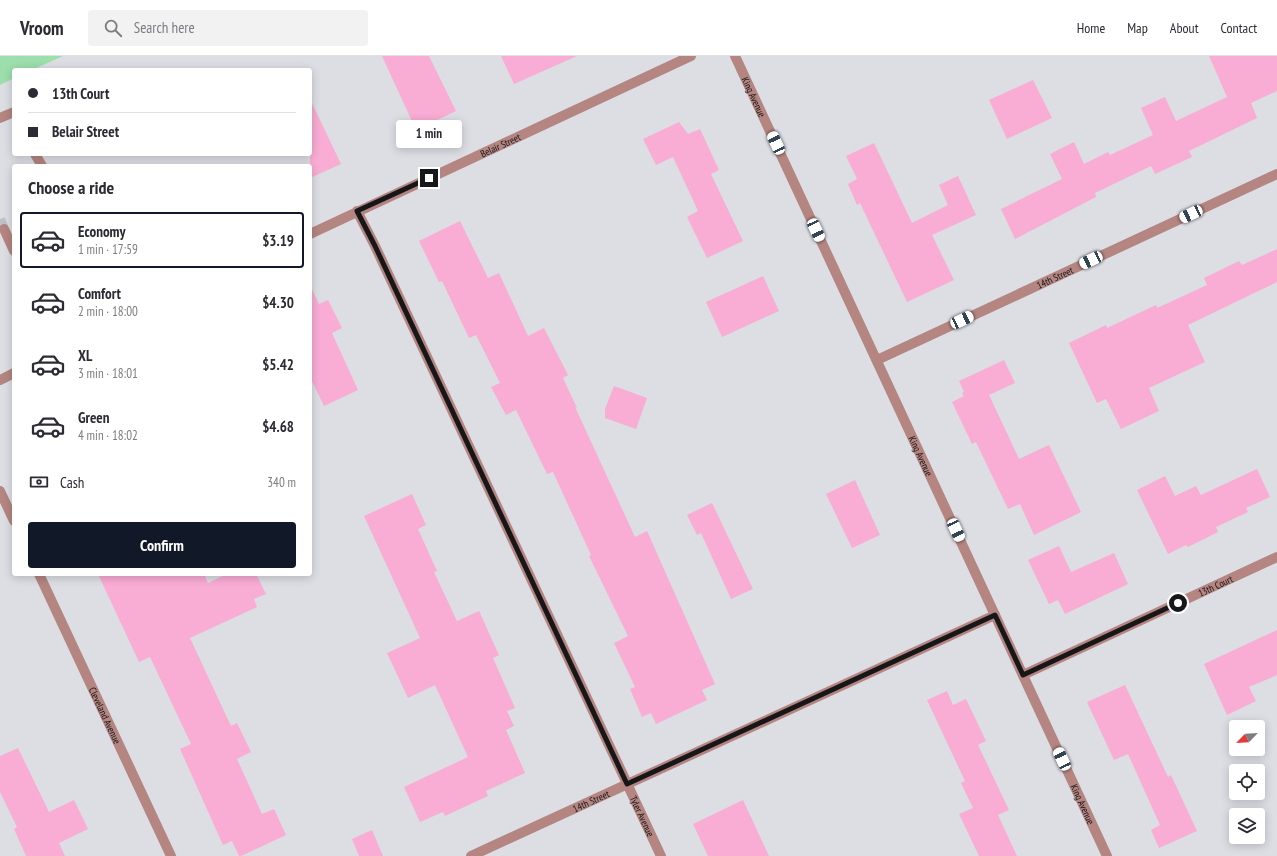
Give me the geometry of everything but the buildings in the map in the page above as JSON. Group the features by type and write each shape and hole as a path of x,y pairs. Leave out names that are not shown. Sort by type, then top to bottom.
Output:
{"street":[{"name":"Belair Street","path":"312,233 691,56"},
{"name":"King Avenue","path":"735,56 1107,856"},
{"path":"0,118 12,113"},
{"name":"14th Street","path":"877,360 1277,174"},
{"name":"Tyler Avenue","path":"357,211 661,856"},
{"path":"4,229 12,247"},
{"path":"0,380 12,374"},
{"path":"0,490 12,516"},
{"name":"13th Court","path":"1023,675 1277,557"},
{"name":"Cleveland Avenue","path":"40,576 171,856"},
{"name":"14th Street","path":"471,856 995,615"}],"green space":[{"path":"0,56 63,56 36,68 12,68 12,79 0,85"}],"tunnel":[{"path":"0,219 4,229"}],"route":[{"path":"429,178 357,211 375,246 627,784 995,615 1023,675 1178,603"}]}
